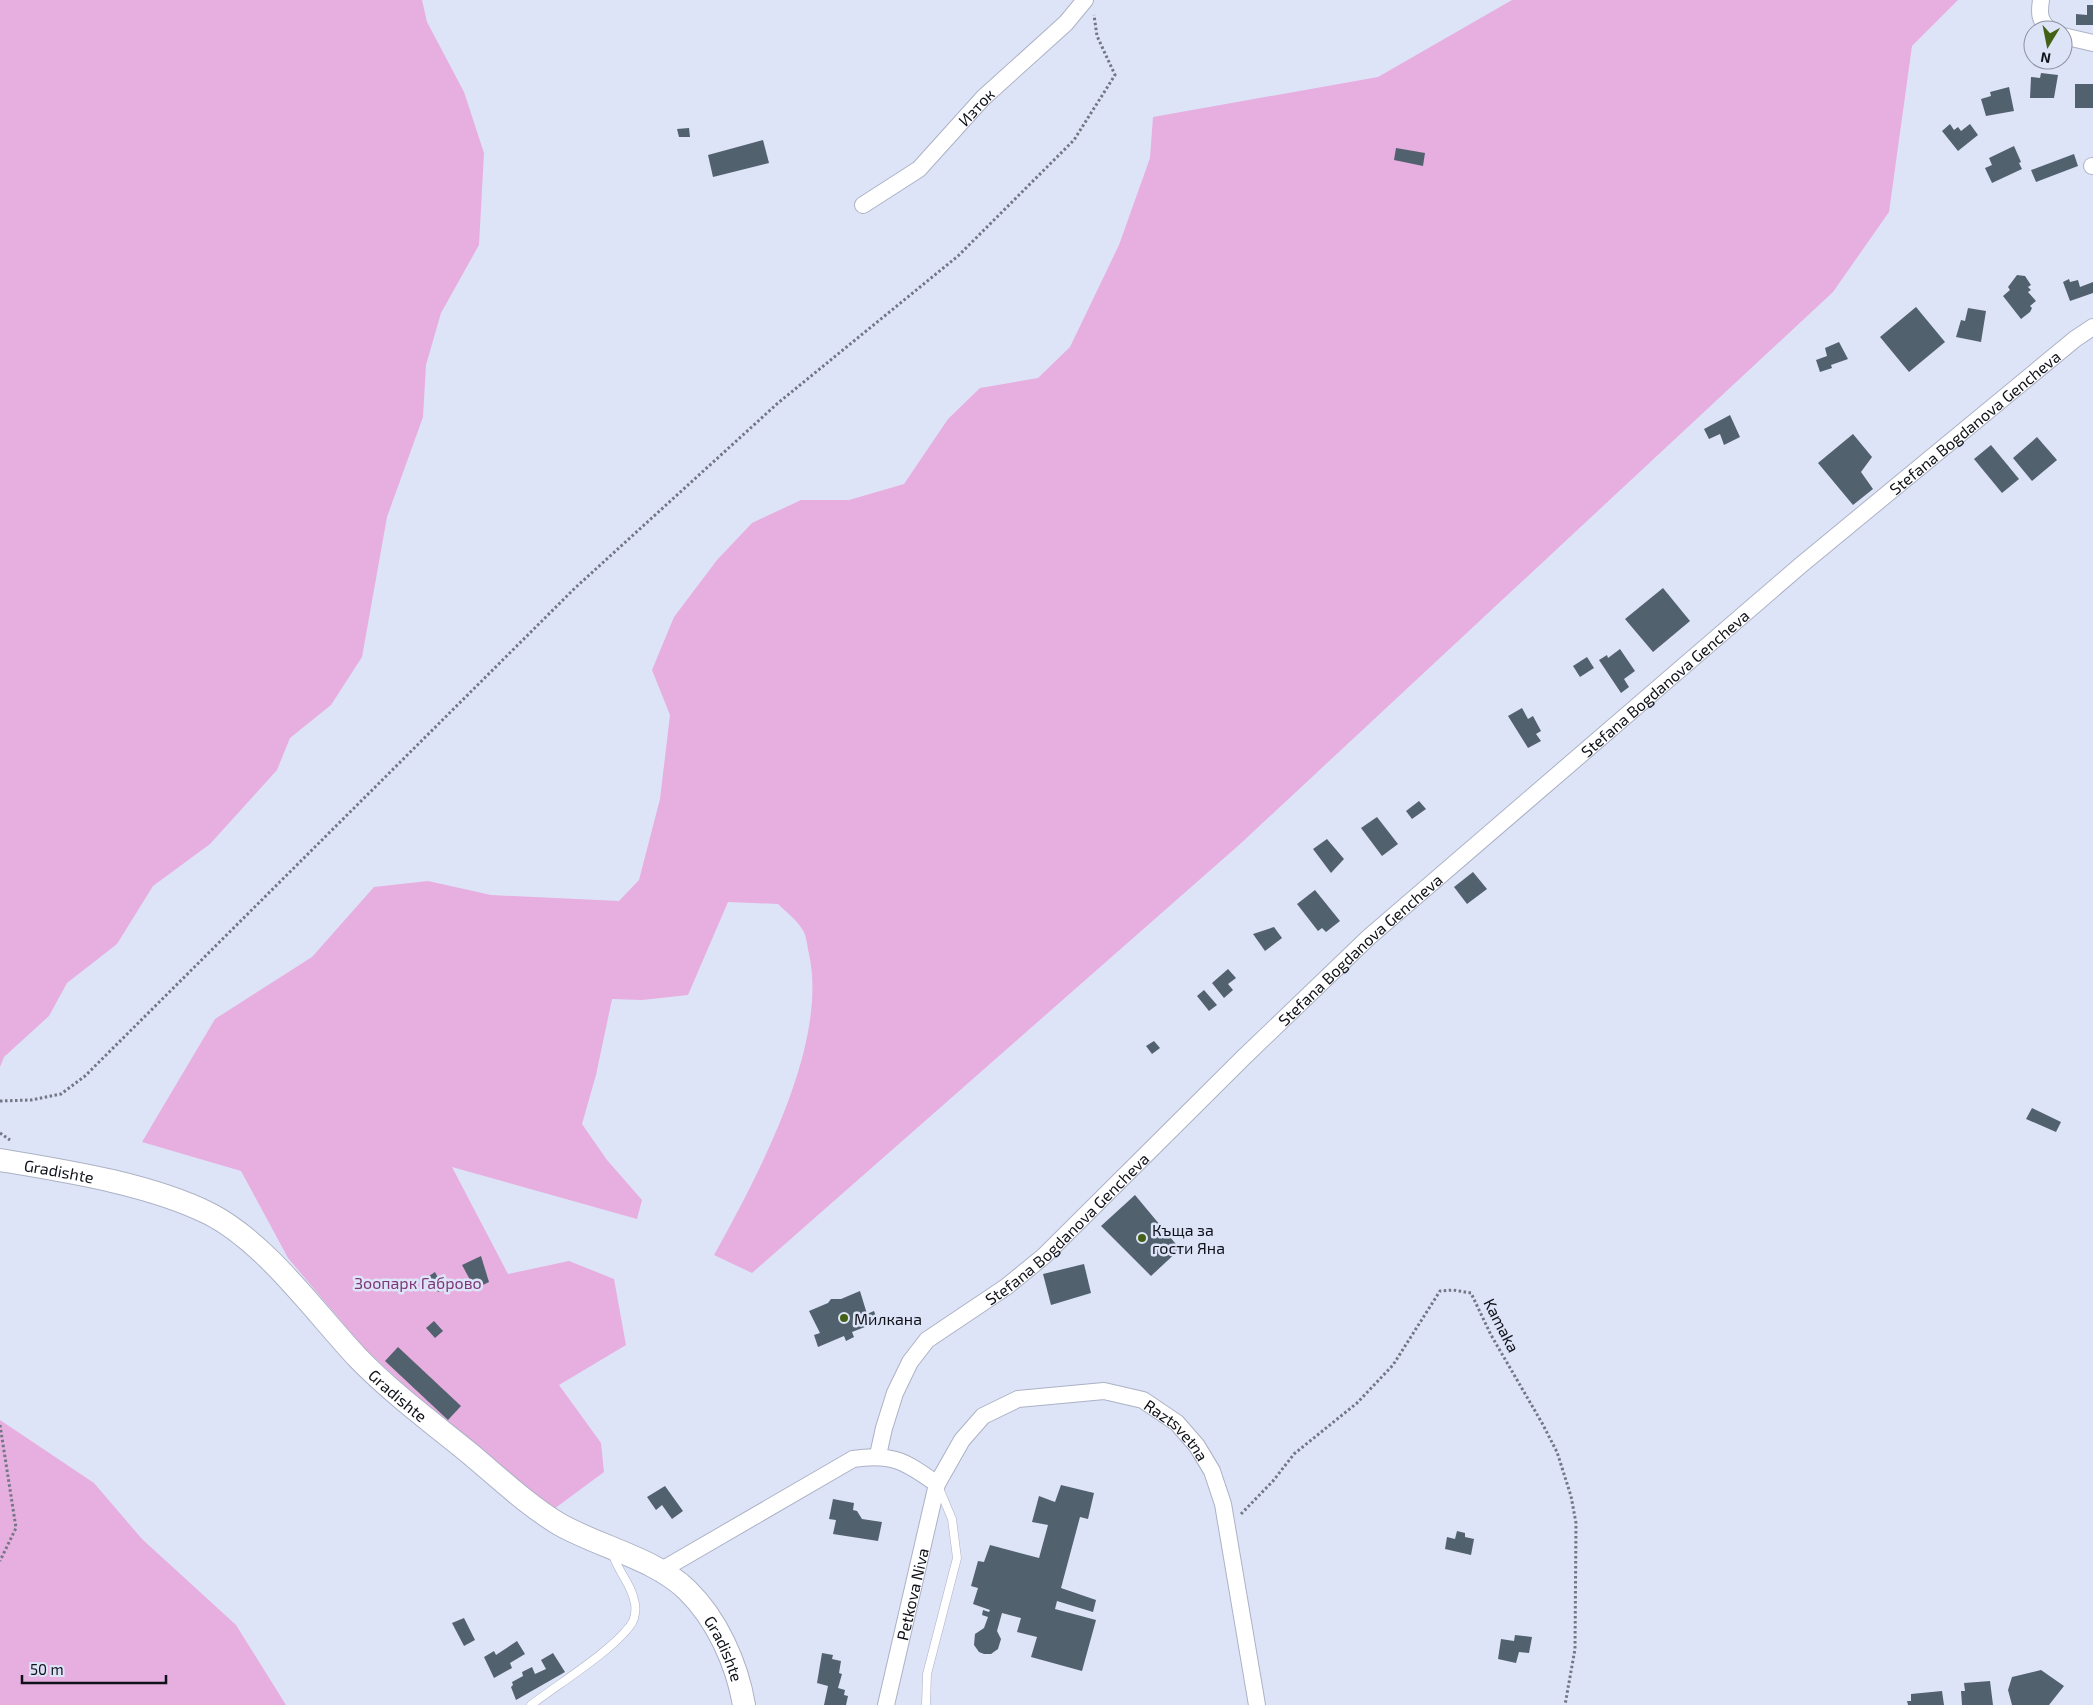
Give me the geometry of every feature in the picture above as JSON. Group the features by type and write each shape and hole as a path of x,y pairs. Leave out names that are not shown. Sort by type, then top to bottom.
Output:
{"street":[{"path":"2041,0 2039,11 2041,20"},
{"name":"Изток","path":"863,204 920,169 983,98 1089,4"},
{"path":"2073,38 2093,43"},
{"name":"Stefana Bogdanova Gencheva","path":"878,1455 895,1393 910,1362 927,1340 1006,1287 1044,1256 1119,1184 1244,1056 1369,937 1801,565 2075,339 2093,328"},
{"name":"Gradishte","path":"0,1160 53,1169 164,1196 210,1214 242,1235 294,1285 359,1359 408,1404 559,1524 660,1571 685,1588 705,1610 724,1643 744,1705"},
{"name":"Raztsvetna","path":"937,1484 962,1440 983,1416 1018,1399 1104,1391 1144,1400 1177,1423 1197,1446 1212,1471 1223,1504 1257,1705"},
{"path":"660,1571 852,1458 878,1455 902,1461 937,1484"},
{"name":"Petkova Niva","path":"886,1705 937,1484"}],"lane":[{"path":"926,1705 927,1674 956,1558 952,1519 937,1484"},
{"path":"531,1705 618,1640 633,1621 636,1607 631,1588 614,1561 611,1549"}],"path":[{"path":"0,1101 31,1100 61,1094 85,1076 574,588 778,403 958,256 1074,140 1115,75 1097,36 1089,4"},
{"name":"Kamaka","path":"1227,1529 1273,1481 1294,1454 1357,1403 1393,1365 1440,1291 1453,1290 1471,1293 1491,1335 1557,1452 1571,1496 1576,1523 1575,1649 1565,1705"},
{"path":"0,1426 16,1528 0,1561"}],"green space":[{"path":"0,0 422,0 427,22 464,92 484,153 479,245 441,313 426,365 423,417 387,517 362,657 331,705 290,738 277,770 210,844 153,886 117,944 67,983 49,1016 4,1057 0,1067"},
{"name":"Зоопарк Габрово","path":"1512,0 1958,0 1912,46 1889,212 1833,292 1239,845 752,1273 714,1255 750,1188 785,1109 799,1069 809,1028 812,990 805,934 797,922 778,904 728,902 688,995 642,1000 612,999 596,1075 582,1124 607,1160 642,1200 637,1219 452,1167 508,1274 569,1261 614,1279 626,1345 559,1385 601,1443 604,1472 554,1509 449,1426 363,1347 288,1258 241,1171 142,1142 215,1019 312,957 374,887 428,881 491,895 619,901 639,880 660,799 670,715 652,670 674,617 717,560 752,523 801,500 849,500 904,484 948,419 980,388 1038,378 1070,347 1119,245 1150,158 1153,117 1378,77"},
{"path":"0,1420 94,1483 142,1539 236,1625 286,1705 0,1705"}],"building":[{"path":"2087,5 2093,5 2093,25 2076,25 2076,14 2087,15"},
{"path":"2041,73 2058,75 2054,98 2030,98 2031,77 2040,78"},
{"path":"2075,84 2093,84 2093,108 2075,108"},
{"path":"2009,87 2014,111 1986,116 1981,99 1991,96 1990,92"},
{"path":"1950,124 1954,130 1958,127 1961,131 1970,124 1978,135 1958,151 1942,131"},
{"path":"689,128 690,137 679,137 677,129"},
{"path":"763,140 769,163 713,177 708,155"},
{"path":"2014,146 2022,169 1992,183 1985,168 1992,165 1989,158"},
{"path":"1396,148 1425,153 1423,166 1394,160"},
{"path":"2074,154 2078,166 2036,182 2031,170"},
{"path":"2017,275 2025,276 2031,285 2028,287 2031,290 2028,292 2036,301 2030,306 2032,308 2030,312 2021,319 2003,296 2010,290 2008,287"},
{"path":"2069,279 2070,282 2078,280 2080,287 2093,282 2093,293 2070,301 2063,282"},
{"path":"1916,307 1945,342 1909,372 1880,337"},
{"path":"1968,308 1986,311 1981,342 1956,337 1961,320 1965,321"},
{"path":"1839,342 1848,359 1831,365 1832,368 1820,372 1816,360 1827,356 1825,348"},
{"path":"1730,415 1740,437 1724,445 1720,434 1709,439 1704,429"},
{"path":"1853,434 1872,457 1861,472 1873,489 1853,505 1818,463"},
{"path":"2037,437 2057,460 2032,481 2013,458"},
{"path":"1991,445 2019,479 2002,493 1974,459"},
{"path":"1663,588 1690,621 1653,652 1625,619"},
{"path":"1620,649 1635,671 1624,679 1629,687 1621,693 1599,660 1607,655 1608,658"},
{"path":"1587,657 1594,668 1580,677 1573,666"},
{"path":"1522,708 1528,719 1533,716 1541,731 1536,734 1541,741 1528,748 1508,716"},
{"path":"1419,801 1426,809 1412,819 1406,811"},
{"path":"1377,817 1398,844 1382,856 1361,828"},
{"path":"1327,839 1344,859 1331,873 1313,849"},
{"path":"1473,872 1487,889 1467,904 1454,887"},
{"path":"1315,890 1340,921 1326,932 1322,928 1318,931 1297,904"},
{"path":"1274,927 1282,938 1265,951 1253,934"},
{"path":"1228,969 1236,978 1228,984 1233,990 1224,998 1212,983"},
{"path":"1204,990 1217,1005 1209,1011 1197,996"},
{"path":"1154,1041 1160,1048 1152,1054 1146,1046"},
{"path":"2032,1108 2061,1122 2056,1132 2026,1119"},
{"name":"Къща за гости Яна","path":"1135,1195 1180,1249 1151,1276 1101,1226"},
{"path":"481,1256 489,1282 475,1289 462,1265"},
{"path":"1084,1264 1091,1293 1051,1305 1043,1274"},
{"path":"435,1272 444,1289 438,1292 429,1276"},
{"name":"Милкана","path":"860,1291 867,1314 874,1311 878,1322 852,1332 854,1337 846,1341 844,1336 818,1347 814,1335 820,1333 809,1311 828,1303 831,1299 841,1299"},
{"path":"434,1321 443,1331 435,1338 426,1328"},
{"path":"398,1347 461,1406 448,1420 385,1361"},
{"path":"1061,1485 1094,1493 1088,1519 1080,1517 1061,1588 1096,1600 1093,1612 1057,1601 1055,1609 1096,1620 1082,1671 1031,1657 1037,1637 1017,1632 1021,1618 1002,1613 997,1631 1001,1639 998,1649 991,1654 984,1654 979,1652 974,1645 975,1634 984,1628 988,1617 982,1615 983,1610 989,1612 990,1610 973,1604 978,1588 971,1586 978,1561 984,1562 990,1545 1039,1558 1048,1525 1032,1522 1039,1496 1055,1502"},
{"path":"665,1486 683,1511 672,1519 662,1505 656,1510 647,1497"},
{"path":"833,1499 854,1503 853,1510 857,1511 862,1519 882,1522 878,1541 833,1534 836,1520 829,1519"},
{"path":"1457,1531 1465,1533 1465,1537 1474,1539 1471,1555 1445,1549 1447,1537 1455,1539"},
{"path":"464,1618 475,1640 464,1646 452,1623"},
{"path":"1515,1635 1532,1637 1529,1653 1519,1652 1516,1663 1498,1659 1501,1639 1514,1641"},
{"path":"517,1641 525,1654 510,1663 512,1668 494,1678 484,1657 494,1651 496,1655"},
{"path":"553,1653 565,1672 516,1700 511,1687 513,1685 512,1682 523,1676 522,1672 532,1667 535,1674 546,1669 541,1660"},
{"path":"822,1653 833,1655 832,1659 841,1661 839,1673 842,1674 838,1688 845,1690 844,1695 848,1696 846,1705 824,1705 828,1686 817,1683"},
{"path":"2041,1670 2064,1686 2049,1705 2012,1705 2008,1690 2012,1677"},
{"path":"1990,1681 1993,1705 1962,1705 1961,1691 1965,1691 1964,1683"},
{"path":"1942,1691 1944,1705 1908,1705 1907,1701 1911,1701 1911,1694"}],"place":[{"name":"Къща за гости Яна","path":"1142,1238"},
{"name":"Милкана","path":"844,1318"}]}
